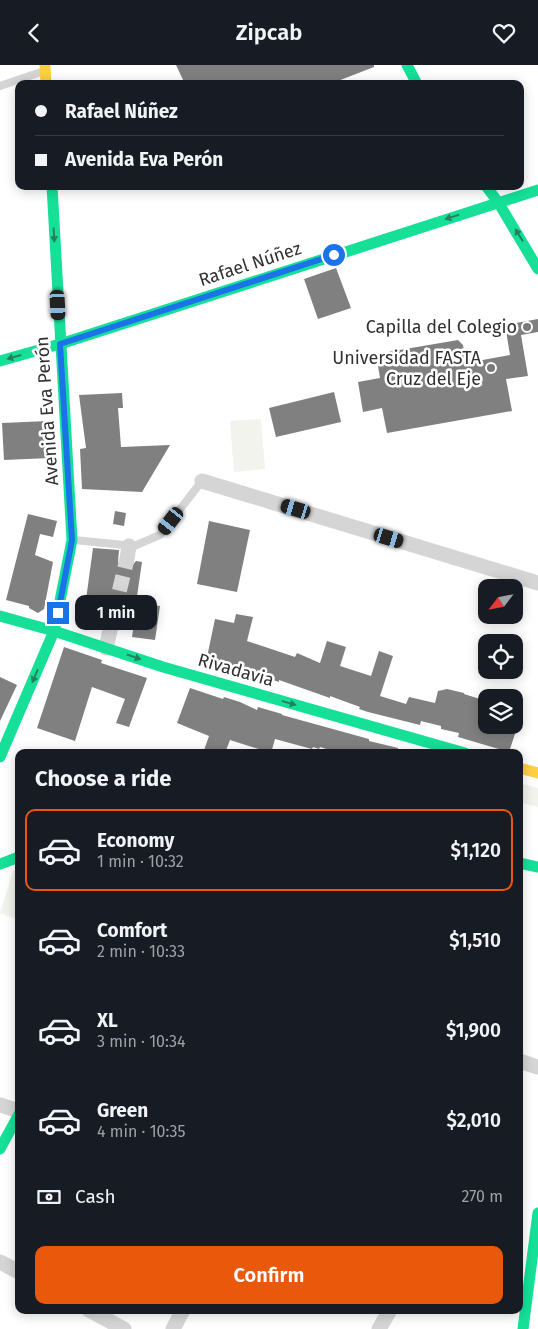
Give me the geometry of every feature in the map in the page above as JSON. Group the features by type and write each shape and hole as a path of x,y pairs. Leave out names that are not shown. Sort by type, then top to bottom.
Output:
{"main road":[{"path":"407,65 415,80"},
{"name":"Avenida Eva Perón","path":"0,757 54,631 72,540 52,190"},
{"path":"489,190 538,269"},
{"name":"Rafael Núñez","path":"0,361 60,344 538,190"},
{"name":"Rivadavia","path":"0,616 54,631 172,670 451,749"},
{"path":"523,769 538,773"},
{"path":"0,864 15,858"},
{"path":"523,864 538,867"},
{"path":"0,1149 15,1121"},
{"path":"523,1329 529,1268 538,1213"}],"street":[{"path":"202,481 538,583"},
{"path":"106,648 114,613"},
{"path":"523,1062 538,1067"},
{"path":"0,1105 15,1111"},
{"path":"0,1262 15,1270"},
{"path":"96,1314 124,1329"},
{"path":"173,1329 181,1314"},
{"path":"380,1329 388,1314"}],"lane":[{"path":"0,86 45,68"},
{"path":"72,540 128,553 134,547 160,535 202,481"}],"shaded area":[{"path":"261,419 265,469 234,472 230,421"},
{"path":"523,784 538,788 538,807 523,803"},
{"path":"13,871 15,871 15,919 0,913"}],"building":[{"path":"176,65 374,65 374,67 340,80 183,80"},
{"path":"336,268 351,308 318,319 304,279"},
{"path":"538,319 538,332 521,335 528,376 506,379 512,411 387,433 382,408 363,412 358,382 380,378 376,354 458,340 463,345 466,363 510,355 505,325"},
{"path":"334,392 341,422 276,437 269,408"},
{"path":"122,393 123,408 118,408 121,447 170,445 142,492 82,489 80,449 86,448 79,395"},
{"path":"48,421 50,458 4,460 2,423"},
{"path":"115,511 126,513 124,526 113,524"},
{"path":"28,514 57,521 53,537 40,534 35,555 53,562 44,609 38,613 29,608 29,606 6,600"},
{"path":"209,521 250,530 237,592 197,584"},
{"path":"93,548 119,550 118,562 125,568 131,567 136,561 142,562 136,603 160,606 155,640 132,637 135,616 123,614 121,607 117,604 107,607 102,625 83,622"},
{"path":"236,614 253,617 247,641 295,657 297,653 320,663 327,641 346,647 340,666 371,676 379,651 393,656 380,696 406,704 409,697 435,703 438,691 447,689 478,698 478,734 515,734 510,749 499,749 458,737 459,733 441,729 441,726 421,721 420,725 368,712 359,709 360,707 330,696 330,698 279,680 279,682 252,672 224,665 225,662 207,657 215,619 234,623"},
{"path":"64,647 102,660 101,663 147,678 129,727 116,723 125,699 92,687 75,741 37,728"},
{"path":"0,677 17,685 0,721"},
{"path":"190,688 223,699 224,697 240,702 257,710 258,707 398,749 326,749 320,747 319,749 313,747 312,749 275,739 272,749 258,749 230,740 227,749 204,749 209,736 177,723"}],"tunnel":[{"path":"114,613 127,559"}],"traffic: fast":[{"path":"407,65 415,80"},
{"path":"0,757 54,631 72,540 52,190"},
{"path":"489,190 538,269"},
{"path":"0,361 60,344 538,190"},
{"path":"0,616 54,631 163,667 451,749"},
{"path":"0,864 15,858"},
{"path":"523,864 538,867"},
{"path":"0,1149 15,1121"},
{"path":"523,1329 538,1213"}],"traffic: slow":[{"path":"45,65 46,80"},
{"path":"523,769 538,773"}],"place":[{"name":"Capilla del Colegio","path":"527,327"},
{"name":"Universidad FASTA Cruz del Eje","path":"491,368"}],"route":[{"path":"58,613 72,540 60,344 334,255"}]}
